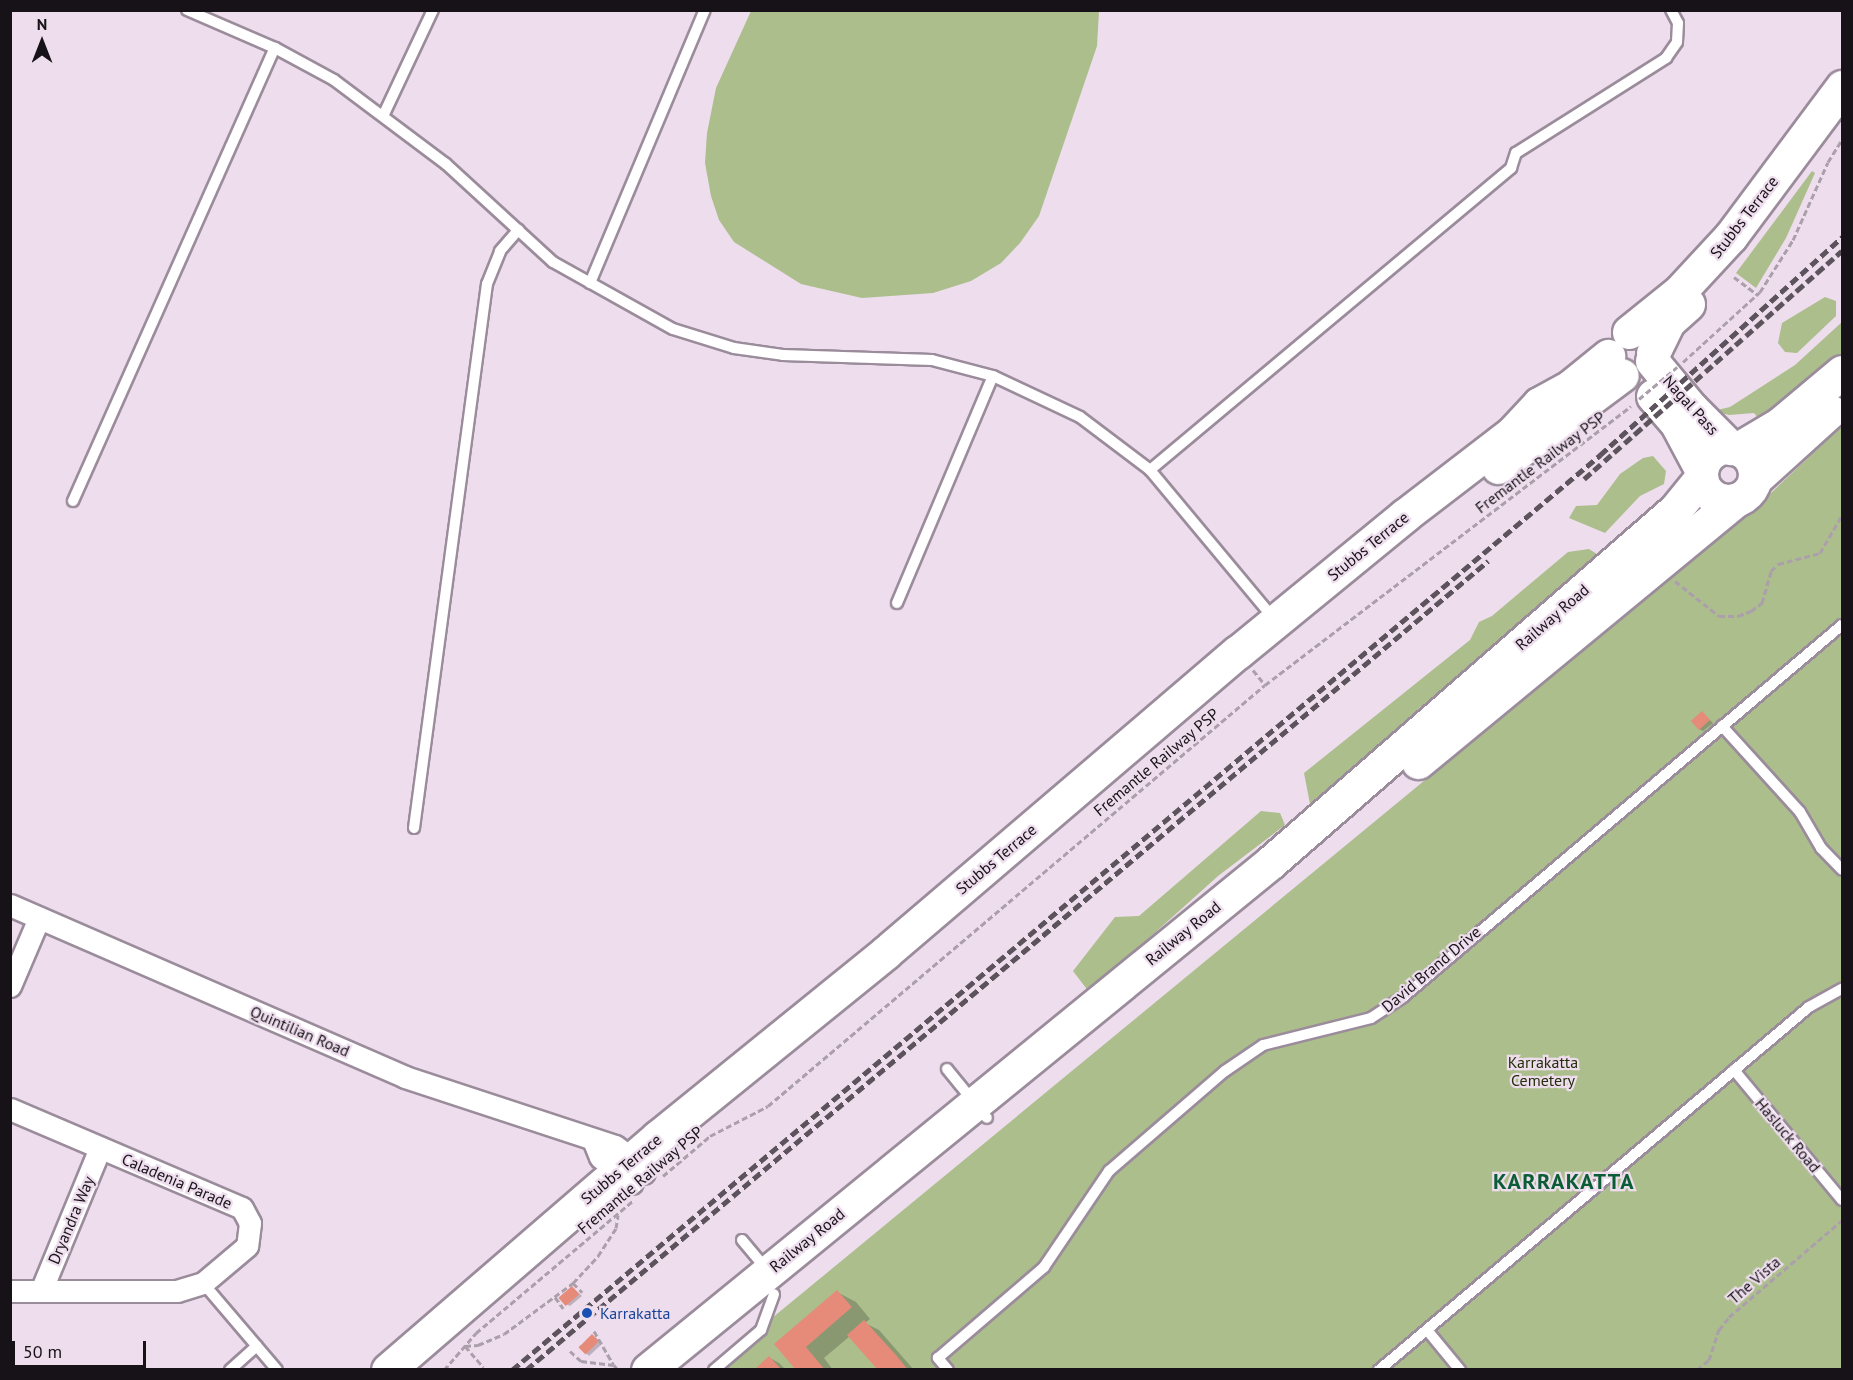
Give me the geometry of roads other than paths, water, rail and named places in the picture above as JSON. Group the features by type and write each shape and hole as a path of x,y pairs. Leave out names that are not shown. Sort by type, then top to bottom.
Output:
{"main road":[{"name":"Stubbs Terrace","path":"1641,370 1611,342 1629,332 1680,291 1731,236 1842,87"},
{"name":"Stubbs Terrace","path":"415,1370 637,1178 989,882 1155,752 1417,529 1641,370 1672,318 1708,291 1842,112"},
{"name":"Stubbs Terrace","path":"388,1370 637,1178 895,945 1276,621 1404,516 1512,434 1539,404 1571,387 1641,370"},
{"name":"Nagal Pass","path":"1641,370 1691,408 1734,448"},
{"name":"Nagal Pass","path":"1641,370 1677,424 1701,474"},
{"path":"1734,448 1751,461 1745,489 1713,497 1701,474 1709,455 1734,448 1780,424 1842,372"},
{"name":"Railway Road","path":"648,1370 771,1283 981,1110 1658,564 1745,489 1842,400"},
{"name":"Railway Road","path":"981,1110 1271,862 1675,510 1701,474"},
{"name":"Railway Road","path":"682,1370 771,1283"}],"street":[{"name":"Quintilian Road","path":"10,905 405,1077 514,1109 594,1142 600,1157 637,1178"},
{"path":"10,986 39,918"},
{"name":"Caladenia Parade","path":"10,1109 242,1208 250,1223 247,1246 203,1283 177,1291 10,1291"},
{"name":"Dryandra Way","path":"41,1291 100,1148"}],"lane":[{"path":"187,10 275,48 334,80 384,114 553,262 673,328 735,348 783,355 916,358 993,376 1080,417 1150,470 1276,621"},
{"path":"384,114 433,10"},
{"path":"590,283 705,10"},
{"path":"1150,470 1502,176 1510,168 1516,153 1666,58 1677,42 1678,23 1671,10"},
{"path":"73,501 275,48"},
{"path":"414,828 487,284 500,251 518,230"},
{"path":"897,603 993,376"},
{"name":"David Brand Drive","path":"948,1370 938,1358 1044,1267 1109,1171 1226,1071 1263,1045 1371,1018 1403,997 1842,625"},
{"path":"1722,726 1800,812 1821,848 1842,870"},
{"path":"1379,1370 1809,1007 1842,989"},
{"path":"947,1070 981,1110"},
{"name":"Hasluck Road","path":"1734,1070 1842,1200"},
{"path":"714,1370 761,1330 771,1283 742,1240"},
{"path":"203,1283 277,1370"},
{"path":"1427,1329 1460,1370"},
{"path":"230,1370 257,1346"}],"railway":[{"path":"512,1370 1600,455 1842,237"},
{"path":"1584,479 1842,251"},
{"path":"526,1370 1488,561"}],"place":[{"name":"Karrakatta","path":"587,1313"}],"district":[{"name":"KARRAKATTA","path":"1564,1182"}],"park label":[{"name":"Karrakatta Cemetery","path":"1543,1071"}]}
